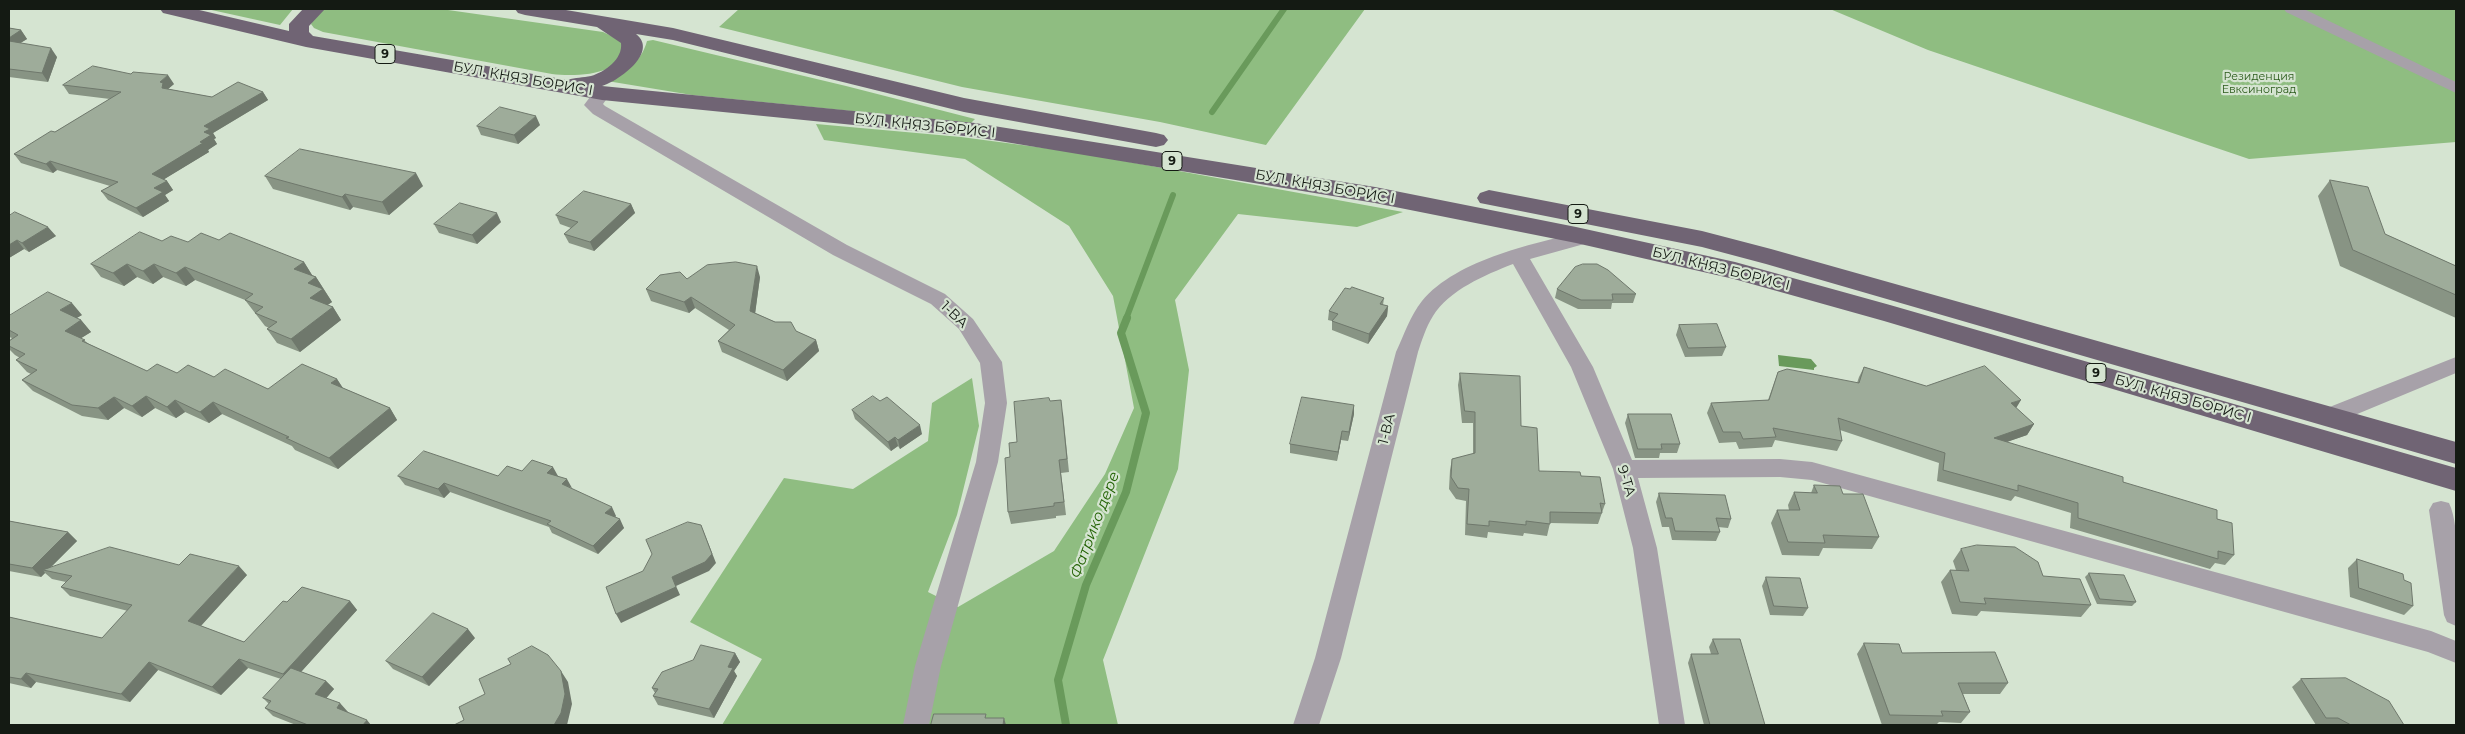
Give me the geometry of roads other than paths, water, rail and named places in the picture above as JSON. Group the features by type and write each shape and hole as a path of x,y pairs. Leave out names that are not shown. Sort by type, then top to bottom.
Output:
{"highway":[{"name":"БУЛ. КНЯЗ БОРИС I","path":"170,9 306,41 602,93 984,132 1375,195 1588,237 1735,271 1890,314 2456,480"},
{"path":"306,41 299,33 299,24 315,9"},
{"name":"БУЛ. КНЯЗ БОРИС I","path":"525,9 673,34 964,105 1574,213 1702,239 1879,287 2456,453"},
{"path":"562,85 600,80 620,66 630,55 634,47 631,40 599,21"}],"street":[{"path":"2292,9 2456,88"},
{"name":"1-ВА","path":"602,93 593,105 598,110 710,173 840,250 938,299 966,324 991,362 996,403 987,462 928,666 916,725"},
{"name":"1-ВА","path":"1306,725 1328,658 1407,352 1420,320 1431,304 1458,282 1486,268 1564,242 1588,237"},
{"name":"9-ТА","path":"1519,257 1582,367 1624,469 1645,548 1672,725"},
{"path":"2330,416 2456,364"},
{"path":"1624,469 1780,468 1812,472 2431,642 2456,652"},
{"path":"2441,510 2456,615"}],"waterway":[{"name":"Фатрико дере","path":"1212,112 1284,9"},
{"name":"Фатрико дере","path":"1126,319 1173,195"},
{"name":"Фатрико дере","path":"1066,725 1058,680 1086,585 1126,492 1146,413 1121,333 1127,318"}],"park label":[{"name":"Резиденция Евксиноград","path":"2259,83"}]}
